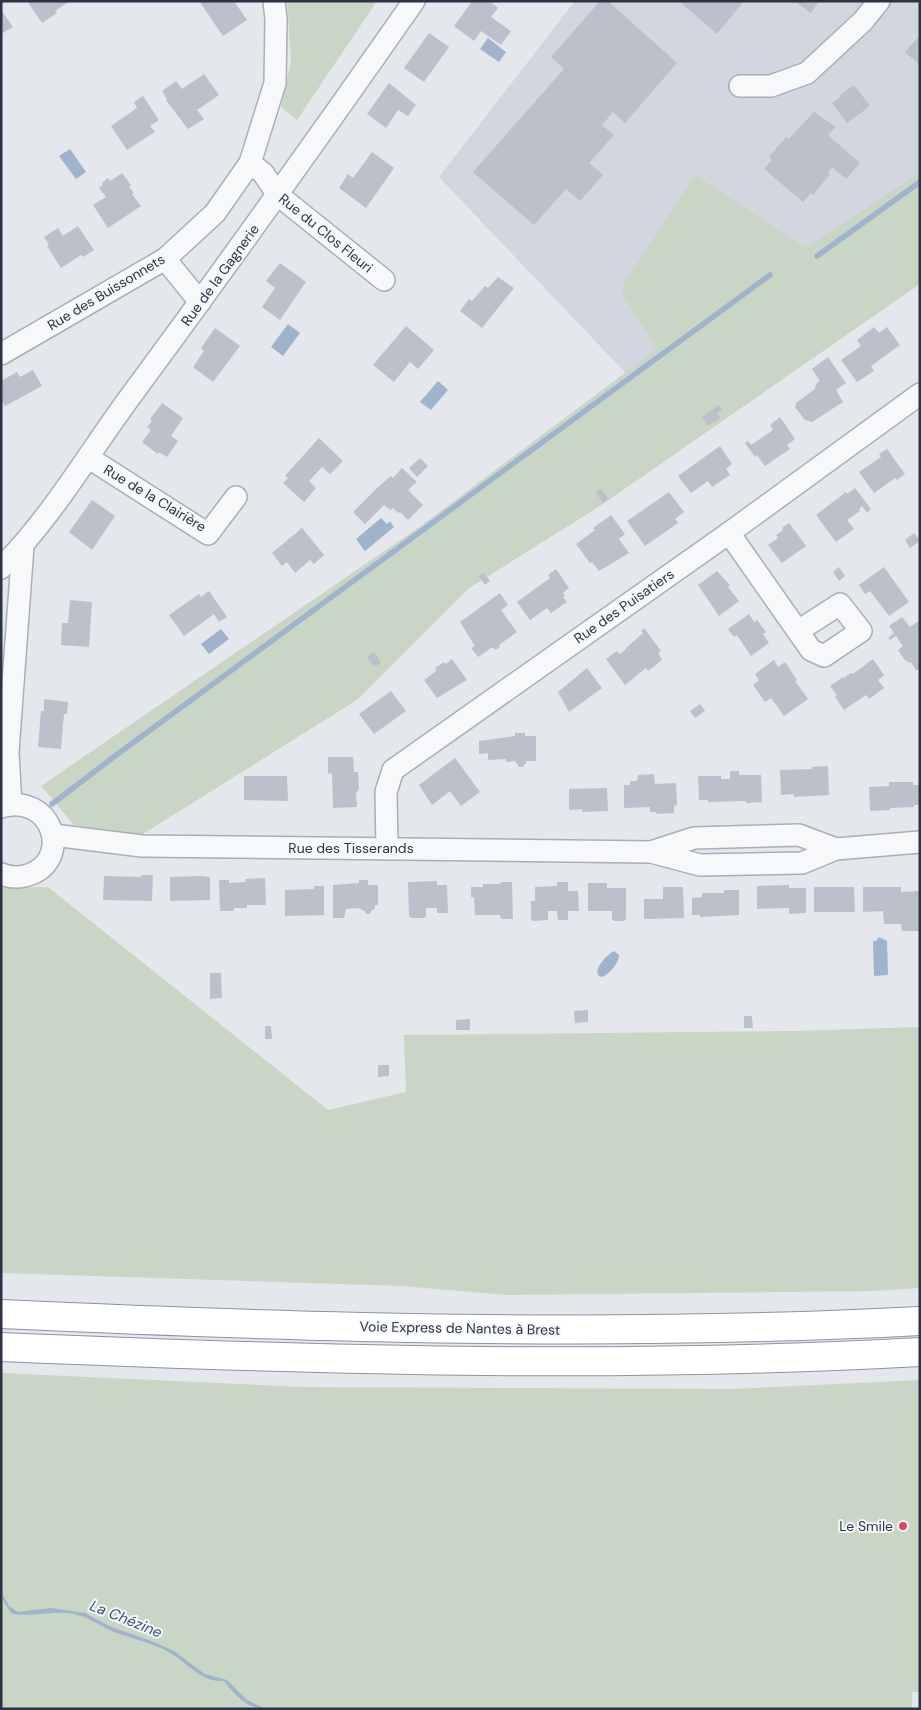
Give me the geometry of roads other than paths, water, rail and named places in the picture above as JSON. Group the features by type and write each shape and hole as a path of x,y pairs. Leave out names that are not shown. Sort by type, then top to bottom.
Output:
{"highway":[{"name":"Voie Express de Nantes à Brest","path":"1,1314 285,1325 510,1330 696,1328 920,1321"},
{"path":"1,1346 169,1354 569,1362 757,1359 920,1352"}],"street":[{"name":"Rue des Buissonnets","path":"1,354 165,259 215,213 250,163 275,83 276,19 274,1"},
{"name":"Rue de la Gagnerie","path":"1,568 23,546 89,458 125,403 278,195 414,1"},
{"path":"740,86 771,86 807,73 863,21 879,1"},
{"name":"Rue du Clos Fleuri","path":"250,163 263,173 278,195 384,280"},
{"path":"165,259 200,302"},
{"name":"Rue des Puisatiers","path":"387,849 386,792 393,770 728,533 920,394"},
{"name":"Rue de la Clairière","path":"89,458 208,534 236,497"},
{"path":"728,533 798,631"},
{"path":"1,874 14,877 25,876 35,872 44,866 50,857 53,846 53,835 49,824 42,814 25,805 6,806 8,752 23,546"},
{"name":"Rue des Tisserands","path":"53,835 142,846 651,852 700,865 802,863 836,849 920,842"},
{"name":"Rue des Tisserands","path":"651,852 694,838 799,835 836,849"}],"water":[{"path":"488,38 506,52 499,62 480,49"},
{"path":"70,149 86,172 76,179 59,156"},
{"path":"288,324 300,333 283,356 271,347"},
{"path":"438,381 448,390 431,410 420,402"},
{"path":"381,518 387,524 390,521 394,527 365,551 356,539"},
{"path":"221,629 229,639 209,654 201,644"},
{"path":"879,937 887,941 888,975 874,976 873,941 876,941"},
{"path":"614,951 619,955 615,965 605,976 599,976 597,972 599,966"},
{"path":"1,1592 9,1606 18,1612 51,1608 85,1613 109,1626 154,1642 174,1651 205,1674 227,1680 247,1700 266,1709 247,1704 224,1681 204,1677 165,1650 114,1632 82,1616 68,1613 24,1615 11,1613 1,1597"}],"waterway":[{"path":"817,256 920,182"},
{"path":"52,804 770,275"}],"place":[{"name":"Le Smile","path":"903,1526"}],"water label":[{"name":"La Chézine","path":"126,1619"}]}
